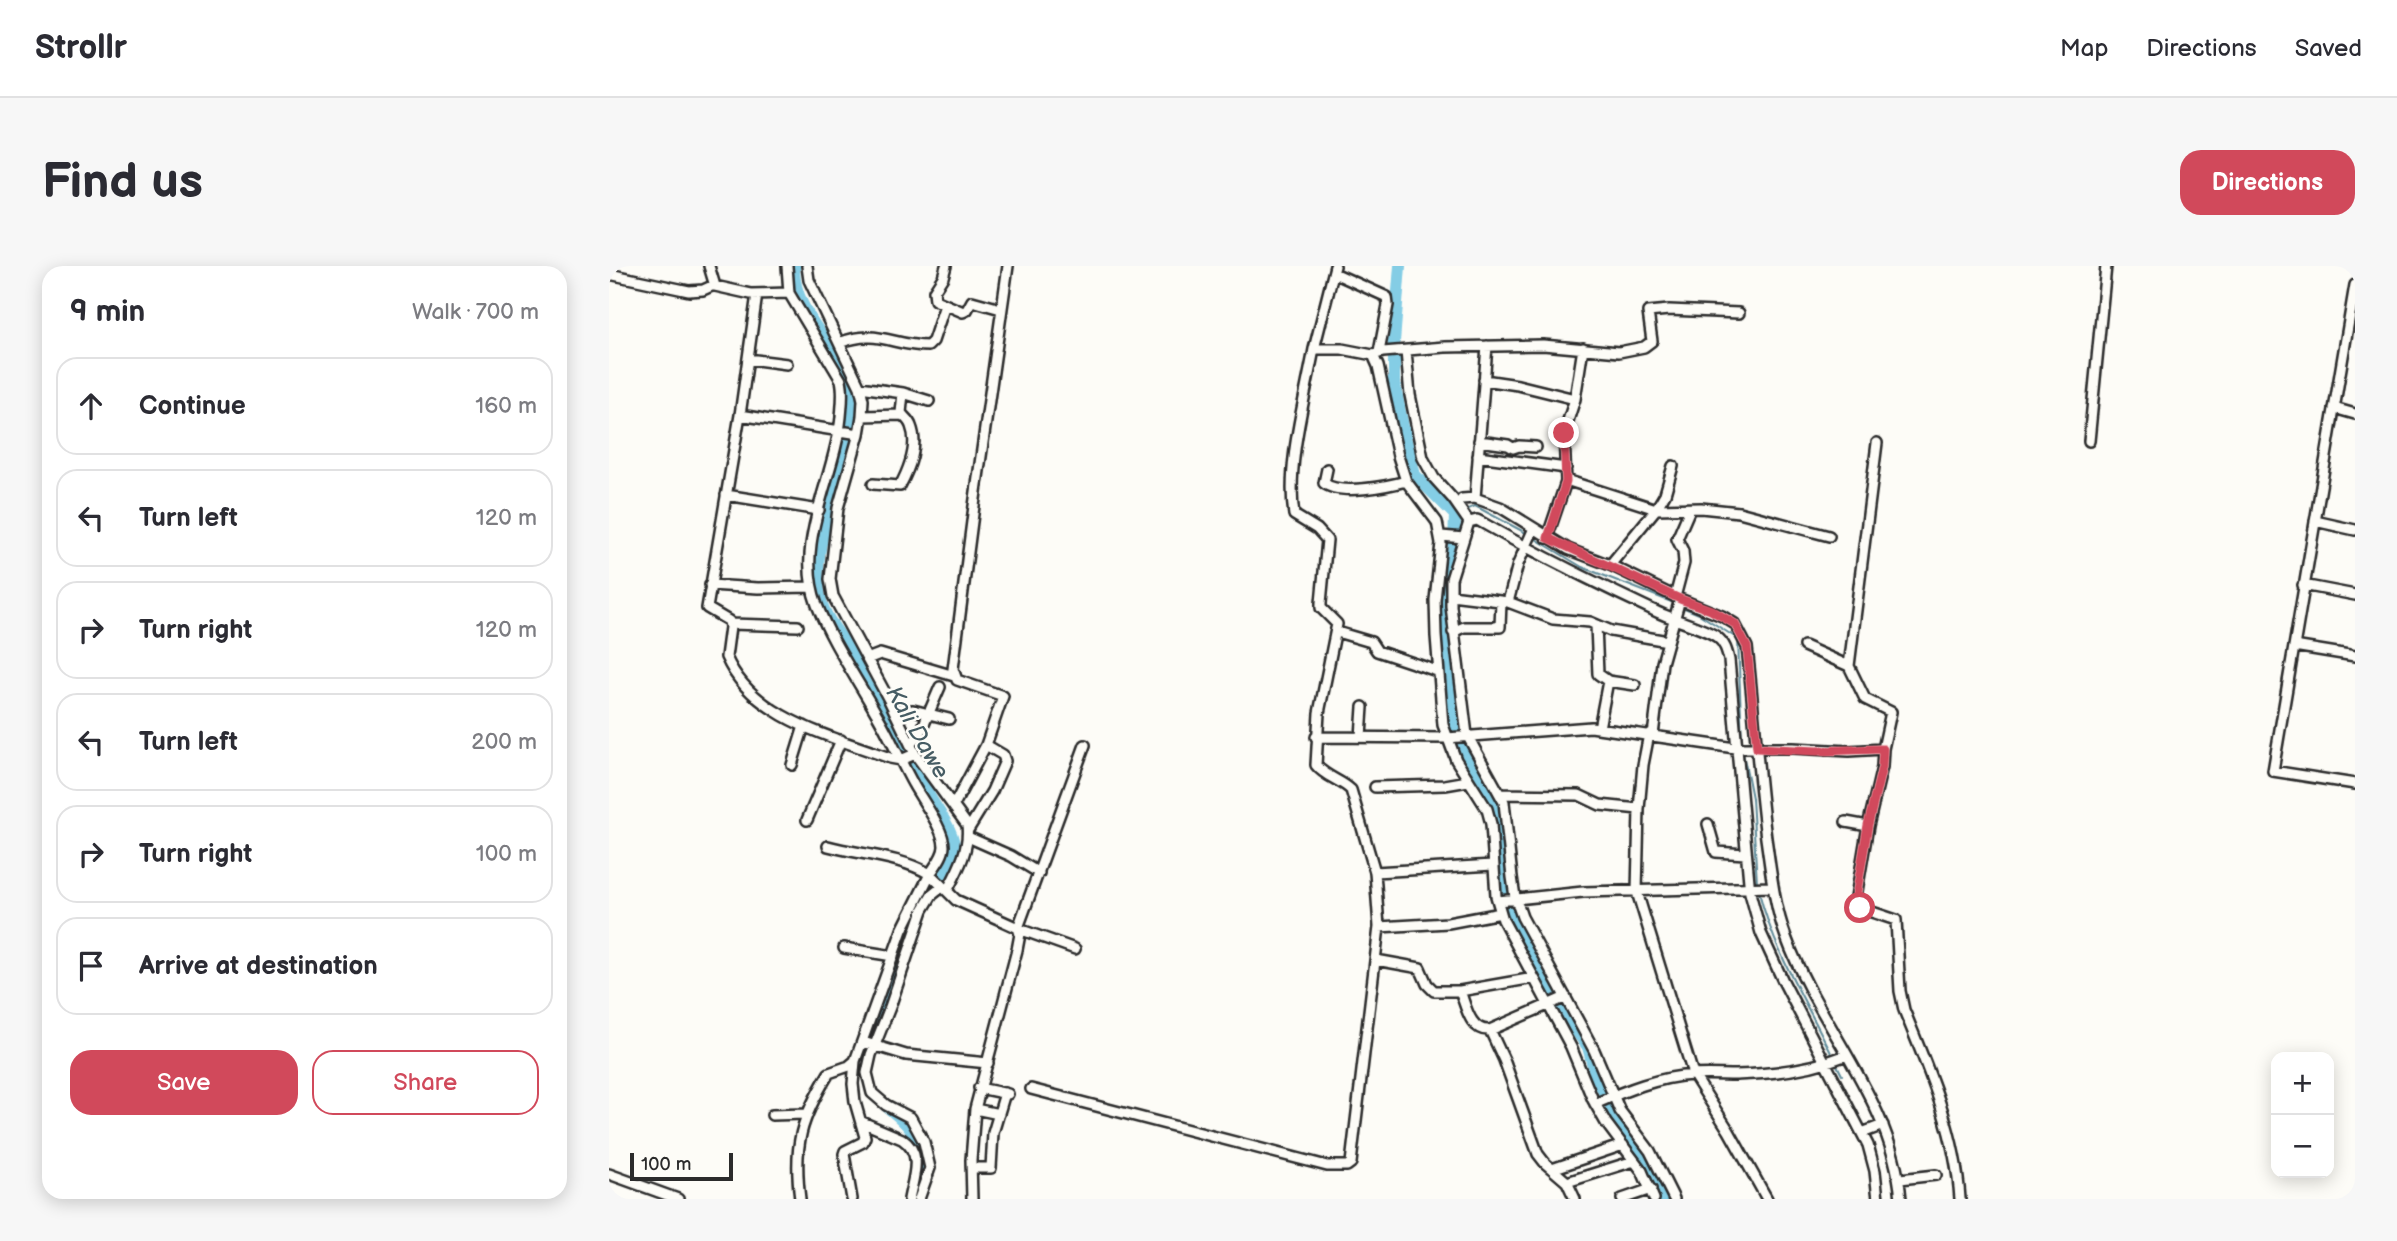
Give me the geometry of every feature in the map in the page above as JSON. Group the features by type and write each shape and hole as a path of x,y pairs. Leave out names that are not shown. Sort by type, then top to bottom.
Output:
{"street":[{"path":"709,266 714,285"},
{"path":"787,266 789,293 841,380 850,432 830,579 833,596 878,715 907,757 954,805 963,817 968,833 1039,873"},
{"path":"807,266 809,280 860,387 863,400 862,416 850,432 820,507 810,559 812,587 821,613 895,713 910,744"},
{"path":"946,266 947,269 933,296 935,300 963,312 972,301 1001,309"},
{"path":"954,676 960,610 1008,266"},
{"path":"2089,441 2106,266"},
{"path":"1031,1089 1327,1166 1347,1166 1351,1163 1379,927 1375,872 1351,790 1318,769 1318,713 1337,632 1336,620 1326,613 1321,603 1327,540 1317,529 1294,515 1293,504 1295,458 1314,349 1334,270 1387,297 1378,366 1398,456 1406,481 1437,522 1444,536 1435,600 1437,671 1443,725 1456,760 1487,809 1501,912 1597,1103 1653,1194 1622,1199"},
{"path":"609,274 689,290 703,290 714,285 757,294 789,293"},
{"path":"2355,285 2273,771 2355,785"},
{"path":"757,294 740,415 707,607 727,619 730,624 726,657 746,688 770,708 804,726 841,740 907,757"},
{"path":"839,343 858,337 878,336 928,346 933,341 945,305"},
{"path":"1314,349 1378,353 1543,345 1619,352 1648,345 1652,341 1647,312 1669,310 1739,313"},
{"path":"1475,498 1487,346"},
{"path":"1548,538 1566,480 1564,433 1575,399 1583,348"},
{"path":"1402,351 1423,458 1434,478 1461,504 1469,521 1451,579 1453,632 1466,736 1504,802 1514,898 1563,998 1594,1050 1612,1096 1650,1151 1674,1199"},
{"path":"748,359 787,364"},
{"path":"1484,380 1575,399"},
{"path":"860,387 903,393 929,401"},
{"path":"873,484 899,487 905,477 913,444 911,424 902,415 900,408 903,393"},
{"path":"2334,408 2355,414"},
{"path":"740,415 850,432"},
{"path":"862,416 902,415"},
{"path":"1479,441 1513,448 1536,447"},
{"path":"1877,443 1849,666 1865,699 1891,712 1856,897 1860,908 1896,920 1900,991 1904,1010 1948,1128 1959,1178 1960,1199"},
{"path":"1478,456 1566,468"},
{"path":"1610,565 1656,509 1665,494 1673,466"},
{"path":"1327,469 1324,477 1328,486 1366,488 1406,481"},
{"path":"1566,480 1656,509 1718,509 1750,514 1829,536"},
{"path":"726,495 838,508"},
{"path":"1461,504 1475,498 1500,507 1548,538 1610,565 1678,600 1722,616 1735,624 1742,634 1747,647 1770,887 1791,949 1819,1010 1883,1125 1893,1150 1900,1179 1901,1199"},
{"path":"1690,509 1677,539 1683,551 1684,563 1643,765 1637,892 1693,1074 1767,1199"},
{"path":"1469,521 1477,520 1674,619 1711,633 1725,646 1729,660 1745,854 1761,933 1862,1133 1875,1171 1878,1199"},
{"path":"2315,521 2355,530"},
{"path":"1453,632 1464,627 1500,627 1505,602 1533,530"},
{"path":"1444,536 1462,538"},
{"path":"709,585 812,587"},
{"path":"2304,585 2355,595"},
{"path":"1451,595 1505,602 1553,619 1581,621 1611,631 1668,641"},
{"path":"730,624 798,626"},
{"path":"1596,625 1596,670 1599,677 1635,685"},
{"path":"1337,632 1371,642 1377,651 1437,671"},
{"path":"1804,646 1849,666"},
{"path":"2294,646 2355,656"},
{"path":"862,667 880,654 954,676 964,684 1003,696 986,745 954,805"},
{"path":"1599,727 1608,681"},
{"path":"800,1199 796,1164 806,1114 829,1073 849,1066 870,1044 923,909 938,883 942,837 907,757 910,744 919,736 940,687"},
{"path":"1361,737 1363,707"},
{"path":"895,713 906,710 949,719"},
{"path":"792,765 804,726"},
{"path":"1316,737 1449,738 1599,727 1737,748 1817,751 1883,749"},
{"path":"807,820 841,740"},
{"path":"919,1199 930,1168 929,1159 915,1122 886,1105 872,1093 867,1073 870,1044 893,956 910,911 963,859 968,833 992,791 1005,761 1003,755 986,745"},
{"path":"972,1199 975,1109 1017,950 1018,929 1085,745"},
{"path":"1375,787 1445,785 1468,781"},
{"path":"1501,794 1579,795 1600,805 1639,809"},
{"path":"1846,822 1868,825"},
{"path":"1708,824 1716,852 1745,854"},
{"path":"828,846 890,858 920,868 956,900 1018,929 1075,949"},
{"path":"1375,872 1493,865"},
{"path":"1499,901 1583,892 1770,887"},
{"path":"1379,927 1448,923 1501,912"},
{"path":"844,948 893,956"},
{"path":"1376,960 1420,968 1427,984 1434,991 1460,990 1534,978"},
{"path":"1460,990 1476,1027 1482,1031 1563,998"},
{"path":"1490,1030 1504,1060 1538,1154 1567,1182 1575,1199"},
{"path":"870,1044 907,1055 988,1063"},
{"path":"1597,1103 1655,1082 1693,1074 1762,1074 1826,1063 1844,1056"},
{"path":"852,1199 844,1154 865,1140 855,1102 855,1061"},
{"path":"972,1168 991,1168 993,1133 1008,1094 979,1088"},
{"path":"975,1109 999,1114"},
{"path":"772,1115 806,1114"},
{"path":"862,1122 908,1143 917,1164 909,1199"},
{"path":"1862,1133 1883,1125"},
{"path":"1552,1169 1623,1145"},
{"path":"1567,1182 1634,1161"},
{"path":"609,1174 678,1199"},
{"path":"1900,1179 1936,1175"}],"waterway":[{"name":"Kali Dawe","path":"794,266 796,286 802,303 843,369 852,405 845,454 818,560 818,585 823,607 851,652 867,686 888,716 949,829 955,853 950,867 921,902 913,917 871,1045"},
{"path":"1400,266 1394,382 1405,437 1415,475 1455,515 1454,545 1446,586 1442,629 1458,742 1494,804 1501,823 1504,886 1511,920 1529,946 1570,1022 1588,1047 1595,1073 1613,1111 1645,1159 1663,1199"},
{"path":"1466,510 1475,506 1526,533"},
{"path":"1534,538 1582,567 1674,603"},
{"path":"1682,607 1699,614 1738,639 1742,744"},
{"path":"1743,753 1752,798 1757,883"},
{"path":"1759,892 1781,955 1832,1055"},
{"path":"1836,1063 1842,1075"},
{"name":"Kali Dawe","path":"886,1106 912,1131 922,1149 921,1185"}],"route":[{"path":"1564,433 1566,482 1548,538 1652,587 1711,610 1735,624 1747,647 1757,748 1817,751 1883,749 1882,767 1868,825 1856,897 1860,908"}]}
